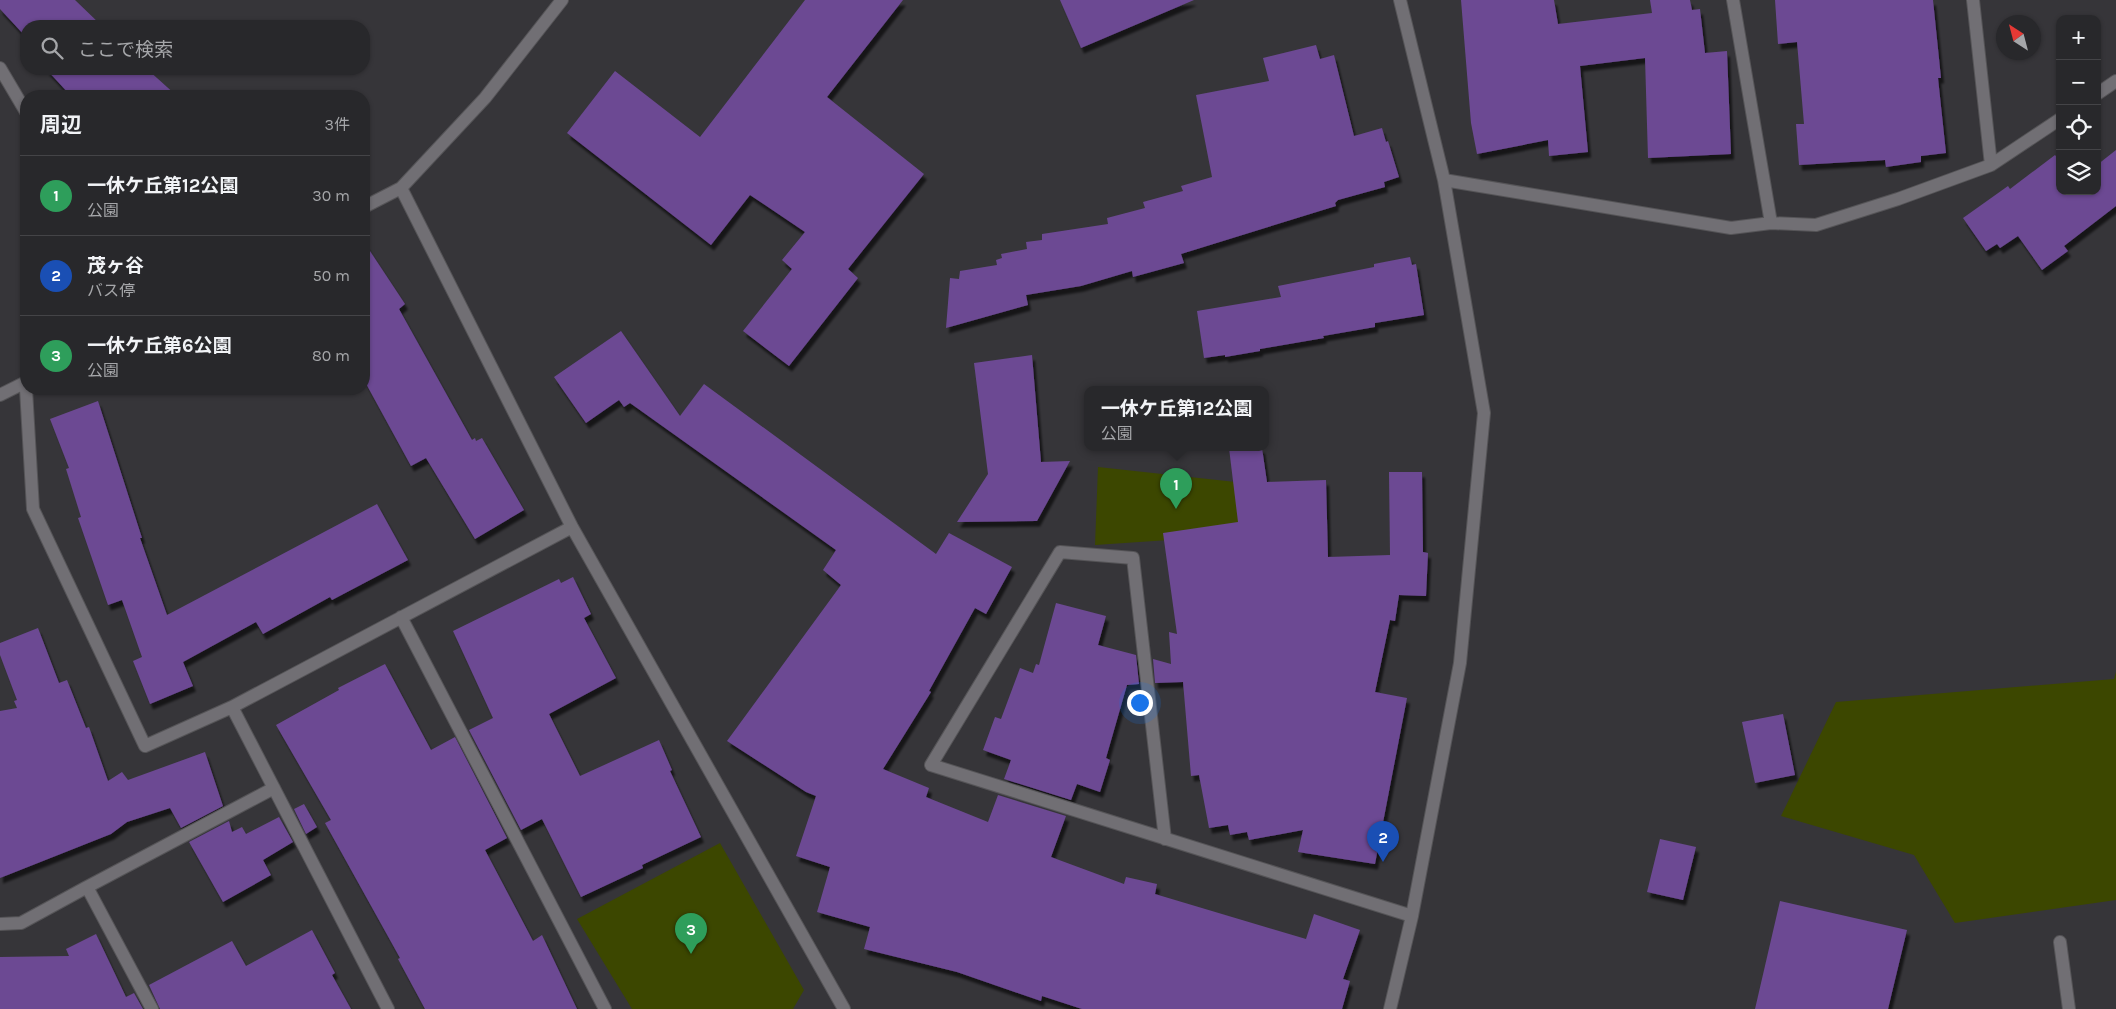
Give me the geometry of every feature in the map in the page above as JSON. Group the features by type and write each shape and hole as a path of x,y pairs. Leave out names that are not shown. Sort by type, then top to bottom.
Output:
{"street":[{"path":"370,204 401,188 485,98 562,0"},
{"path":"1390,1009 1412,916 1460,664 1484,413 1444,180 1400,0"},
{"path":"1732,0 1771,223"},
{"path":"1973,0 1991,166"},
{"path":"0,68 20,102"},
{"path":"2101,91 2116,81"},
{"path":"1444,180 1731,228 1771,223 1816,225 1898,199 1991,166 2056,122"},
{"path":"401,188 572,527 844,1009"},
{"path":"0,395 20,387"},
{"path":"27,395 33,509 145,746 232,706 572,527"},
{"path":"1165,839 1133,558 1060,552 931,765 1165,839 1412,916"},
{"path":"402,617 605,1009"},
{"path":"232,706 388,1009"},
{"path":"0,924 21,923 274,788"},
{"path":"87,887 152,1009"},
{"path":"2060,942 2069,1009"}],"green space":[{"path":"1098,467 1254,484 1258,534 1095,545"},
{"path":"2116,672 2116,900 1955,923 1914,855 1781,816 1836,702 2114,679"},
{"path":"720,843 804,990 793,1009 632,1009 577,919"}],"building":[{"path":"0,0 75,0 96,20 20,20 20,31 0,9"},
{"path":"805,0 903,0 827,97 924,174 848,269 858,278 789,366 743,331 792,269 782,260 805,232 750,195 711,245 567,133 615,71 700,137"},
{"path":"1060,0 1194,0 1081,48"},
{"path":"1461,0 1554,0 1558,24 1652,13 1650,0 1690,0 1692,10 1700,9 1705,53 1727,51 1731,154 1648,158 1645,58 1580,66 1588,152 1549,156 1548,140 1477,154 1471,123"},
{"path":"1775,0 1933,0 1941,78 1938,78 1946,153 1921,156 1921,162 1886,167 1885,160 1799,165 1796,124 1804,124 1797,42 1778,44"},
{"path":"1316,45 1320,59 1334,55 1354,136 1382,128 1399,177 1384,182 1385,187 1338,200 1335,203 1336,206 1181,254 1184,263 1133,277 1132,271 1081,286 1026,295 1028,305 946,328 950,278 959,279 960,271 997,265 996,260 1002,258 1001,254 1027,249 1026,242 1042,240 1042,234 1108,224 1107,218 1145,208 1143,202 1183,191 1181,186 1212,177 1196,95 1269,81 1263,58"},
{"path":"52,75 154,75 170,90 65,90"},
{"path":"2116,150 2116,206 2064,246 2068,251 2042,270 2018,236 2000,248 1997,244 1986,251 1963,218 2008,186 2010,189 2055,155 2056,195 2101,195 2101,162"},
{"path":"370,251 405,304 399,309 472,440 475,438 476,441 482,438 524,510 475,539 426,458 411,466 370,391"},
{"path":"1410,257 1412,265 1416,264 1424,315 1375,323 1375,327 1260,349 1260,351 1225,357 1225,355 1204,358 1197,311 1281,297 1278,286 1374,267 1374,264"},
{"path":"621,331 680,416 704,384 936,554 949,533 1012,567 986,614 975,608 929,691 931,692 883,769 929,788 926,797 988,822 998,795 1066,816 1051,857 1124,884 1126,877 1157,884 1155,894 1306,939 1314,914 1360,930 1343,979 1350,981 1342,1009 1082,1009 1042,996 1041,1001 957,972 864,949 870,927 817,912 830,867 796,856 816,796 806,792 727,741 841,585 823,570 836,550 630,403 624,407 619,400 586,423 554,377"},
{"path":"1032,355 1041,462 1070,461 1037,521 957,522 988,474 974,363"},
{"path":"98,401 142,538 140,538 167,615 377,504 408,560 332,600 330,597 263,634 256,622 183,662 193,686 150,704 133,661 142,657 122,600 108,605 78,518 81,517 66,469 69,468 50,419"},
{"path":"1229,451 1262,451 1267,482 1326,480 1328,557 1390,555 1389,472 1422,472 1423,552 1428,553 1426,596 1399,595 1395,621 1390,620 1375,692 1407,698 1375,864 1298,852 1303,830 1249,840 1247,832 1230,835 1228,825 1209,828 1199,775 1191,776 1183,682 1155,683 1153,659 1171,664 1169,632 1177,634 1163,533 1238,522"},
{"path":"573,577 591,614 584,618 616,678 549,714 580,776 659,740 672,770 670,771 701,837 642,865 643,868 581,897 542,819 521,830 469,730 493,718 453,631 559,579 561,583"},
{"path":"1056,603 1106,616 1098,645 1136,655 1139,684 1127,685 1106,758 1110,760 1100,792 1077,784 1071,800 1004,779 1011,760 983,750 995,717 1001,719 1020,668 1033,673 1036,664 1039,665"},
{"path":"38,628 59,683 67,680 86,728 89,727 108,781 122,772 128,780 205,752 223,806 181,828 170,808 127,822 111,834 0,878 0,711 17,708 14,701 17,700 0,655 0,643"},
{"path":"385,664 431,750 455,737 507,838 485,850 533,941 542,935 577,1009 425,1009 398,959 400,958 325,823 331,820 276,725 339,690 338,688"},
{"path":"1783,714 1795,775 1755,783 1742,722"},
{"path":"304,804 317,827 306,834 294,809"},
{"path":"279,817 293,842 263,860 271,875 223,902 189,842 229,821 232,832 242,827 246,834"},
{"path":"1660,839 1696,847 1683,900 1647,892"},
{"path":"1780,901 1907,930 1888,1009 1755,1009"},
{"path":"312,930 335,973 332,975 351,1009 160,1009 149,985 232,941 246,966"},
{"path":"96,934 126,997 134,993 143,1009 0,1009 0,957 69,956 66,949"}],"place":[{"name":"一休ケ丘第12公園","path":"1176,509"},
{"name":"茂ヶ谷","path":"1383,862"},
{"name":"一休ケ丘第6公園","path":"691,954"}]}
